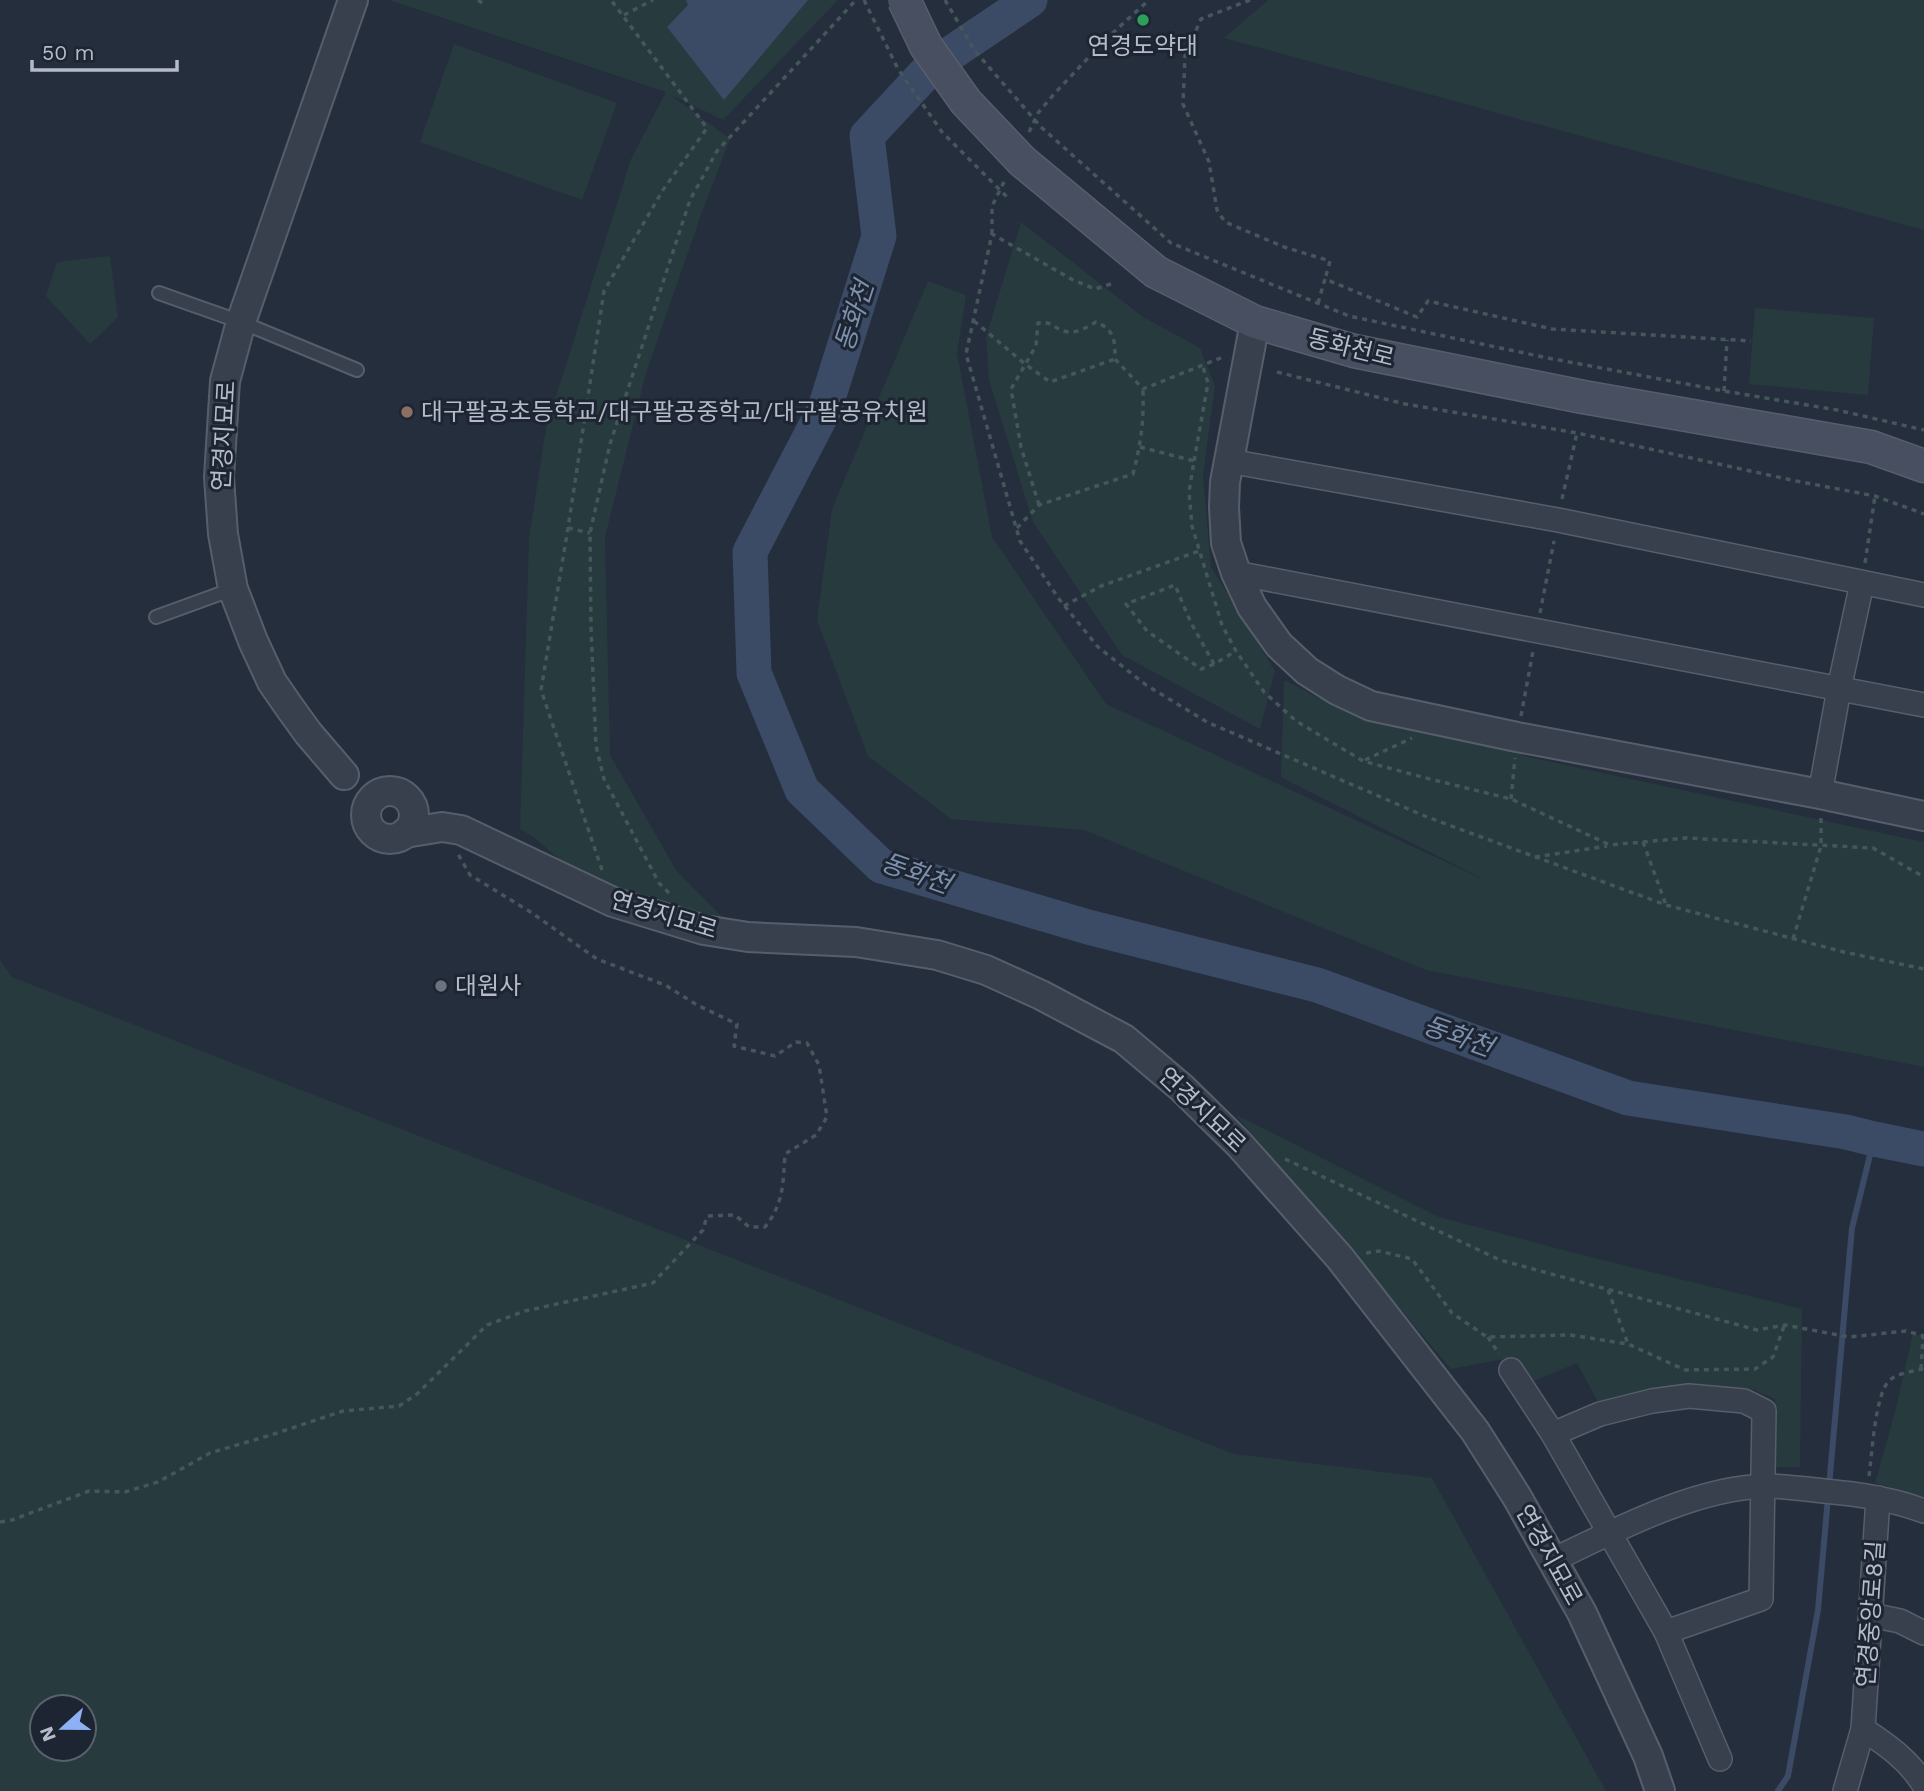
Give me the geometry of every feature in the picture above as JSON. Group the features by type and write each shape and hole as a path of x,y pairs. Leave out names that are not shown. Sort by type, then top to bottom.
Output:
{"main road":[{"name":"동화천로","path":"904,0 926,46 966,102 1019,156 1156,272 1255,322 1367,354 1583,397 1871,447 1924,466"}],"street":[{"name":"연경지묘로","path":"353,0 241,322 225,382 219,477 223,534 233,589 272,682 308,733 344,775 374,800"},
{"path":"1255,322 1225,482 1226,543 1252,607 1279,645 1307,671 1337,690 1371,706 1820,802 1924,816"},
{"path":"1229,461 1558,520 1924,595"},
{"path":"1236,573 1924,705"},
{"path":"1820,802 1839,688 1862,583"},
{"path":"398,792 406,796 409,822 392,839 377,835 368,824 374,800 398,792"},
{"name":"연경지묘로","path":"409,822 448,836 461,830 612,902 704,930 748,937 856,942 937,955 986,970 1041,995 1124,1039 1182,1088 1239,1144 1340,1258 1475,1431 1517,1497 1602,1653 1648,1756 1660,1791"},
{"path":"1511,1370 1553,1434 1666,1632 1720,1759"},
{"path":"1553,1434 1600,1414 1651,1401 1689,1396 1744,1401 1764,1411 1772,1487 1761,1599 1666,1632"},
{"path":"1553,1560 1662,1510 1718,1493 1772,1487 1867,1496 1924,1511"},
{"name":"연경중앙로8길","path":"1845,1791 1863,1729 1871,1615 1867,1496"},
{"path":"1871,1615 1900,1621 1924,1633"},
{"path":"1863,1729 1896,1751 1924,1785"}],"lane":[{"path":"159,293 241,322 357,370"},
{"path":"156,617 233,589"}],"path":[{"path":"478,0 482,3 486,0"},
{"path":"611,0 707,128 663,190 604,291 541,690 612,902"},
{"path":"624,16 653,0"},
{"path":"677,902 660,883 618,808 604,779 596,746 590,533 610,444 690,200 717,151 856,0"},
{"path":"864,0 898,69 943,132 1007,197"},
{"path":"946,0 975,51 1041,127 1171,243 1349,316 1548,358 1836,410 1924,430"},
{"path":"992,234 992,206 1038,113 1106,39 1149,0"},
{"path":"1250,0 1200,19 1185,57 1183,104 1209,162 1217,210 1226,222 1284,247 1330,261 1318,303"},
{"path":"1325,279 1417,317 1428,301 1552,328 1751,341"},
{"path":"974,321 1050,382 1115,359"},
{"path":"1017,528 1039,505 1133,474 1144,421 1143,389 1115,359 1115,336 1106,326 1096,322 1077,331 1065,332 1048,322 1038,323 1036,346 1011,389 1021,447 1039,505"},
{"path":"1724,391 1727,340"},
{"path":"1143,389 1223,358"},
{"path":"1194,461 1208,383 1202,366"},
{"path":"1277,372 1405,404 1577,433 1875,496 1924,514"},
{"path":"1558,520 1577,433"},
{"path":"1862,583 1875,496"},
{"path":"568,528 590,533"},
{"path":"1064,606 1101,586 1199,551"},
{"path":"1214,664 1191,623 1175,586 1125,604 1147,631 1201,669 1214,664 1236,651"},
{"path":"1511,799 1517,737"},
{"path":"1363,761 1412,738"},
{"path":"1793,939 1821,845 1820,802"},
{"path":"0,1522 89,1491 125,1492 158,1482 210,1453 271,1436 343,1411 399,1406 417,1394 487,1325 525,1311 653,1283 704,1230 707,1216 735,1215 749,1227 765,1227 775,1214 782,1194 785,1154 816,1135 827,1117 819,1065 807,1043 796,1042 775,1056 734,1046 737,1024 697,1005 665,985 597,959 529,911 470,875 448,836"},
{"path":"1643,842 1666,905"},
{"path":"1533,857 1610,845"},
{"path":"1282,1157 1500,1260 1607,1290 1756,1330 1785,1325 1849,1337 1906,1331 1924,1336 1923,1370 1899,1375 1888,1381 1879,1398 1867,1496"},
{"path":"1360,1255 1379,1251 1412,1259 1452,1312 1487,1337 1570,1335 1628,1344 1685,1370 1755,1369 1773,1357 1785,1325"},
{"path":"1607,1290 1628,1344"}],"green space":[{"path":"389,0 838,0 723,120 671,95 730,139 646,373 605,537 610,755 676,870 726,921 664,912 588,883 520,829 529,538 546,428 631,159 666,92"},
{"path":"1268,0 1924,0 1924,230 1224,38"},
{"path":"454,44 617,103 582,200 420,142"},
{"path":"1021,222 1143,317 1200,348 1215,386 1203,475 1211,567 1275,671 1260,729 1122,655 1033,522 989,380 986,337"},
{"path":"110,256 118,317 90,344 46,296 57,262"},
{"path":"928,281 966,295 957,353 992,537 1106,704 1491,883 1281,777 1284,680 1319,698 1533,758 1924,842 1924,1067 1426,970 1084,830 951,819 868,756 817,620 832,509"},
{"path":"1755,308 1874,318 1868,395 1749,384"},
{"path":"0,960 12,977 1234,1454 1432,1478 1606,1791 0,1791"},
{"path":"1236,1115 1439,1217 1802,1309 1800,1467 1775,1467 1775,1399 1752,1389 1678,1385 1599,1404 1577,1363 1534,1381 1515,1357 1451,1369"},
{"path":"1913,1334 1924,1336 1924,1497 1875,1483"}],"water":[{"path":"686,0 808,0 724,100 667,27 688,5"}],"waterway":[{"name":"동화천","path":"1030,0 932,66 867,136 879,236 825,408 750,552 754,673 802,790 881,866 1088,927 1317,985 1628,1098 1846,1132 1924,1149"},
{"path":"1778,1791 1788,1776 1818,1610 1852,1228 1874,1139"}],"place":[{"name":"연경도약대","path":"1143,20"},
{"name":"대구팔공초등학교/대구팔공중학교/대구팔공유치원","path":"407,412"},
{"name":"대원사","path":"441,986"}]}
